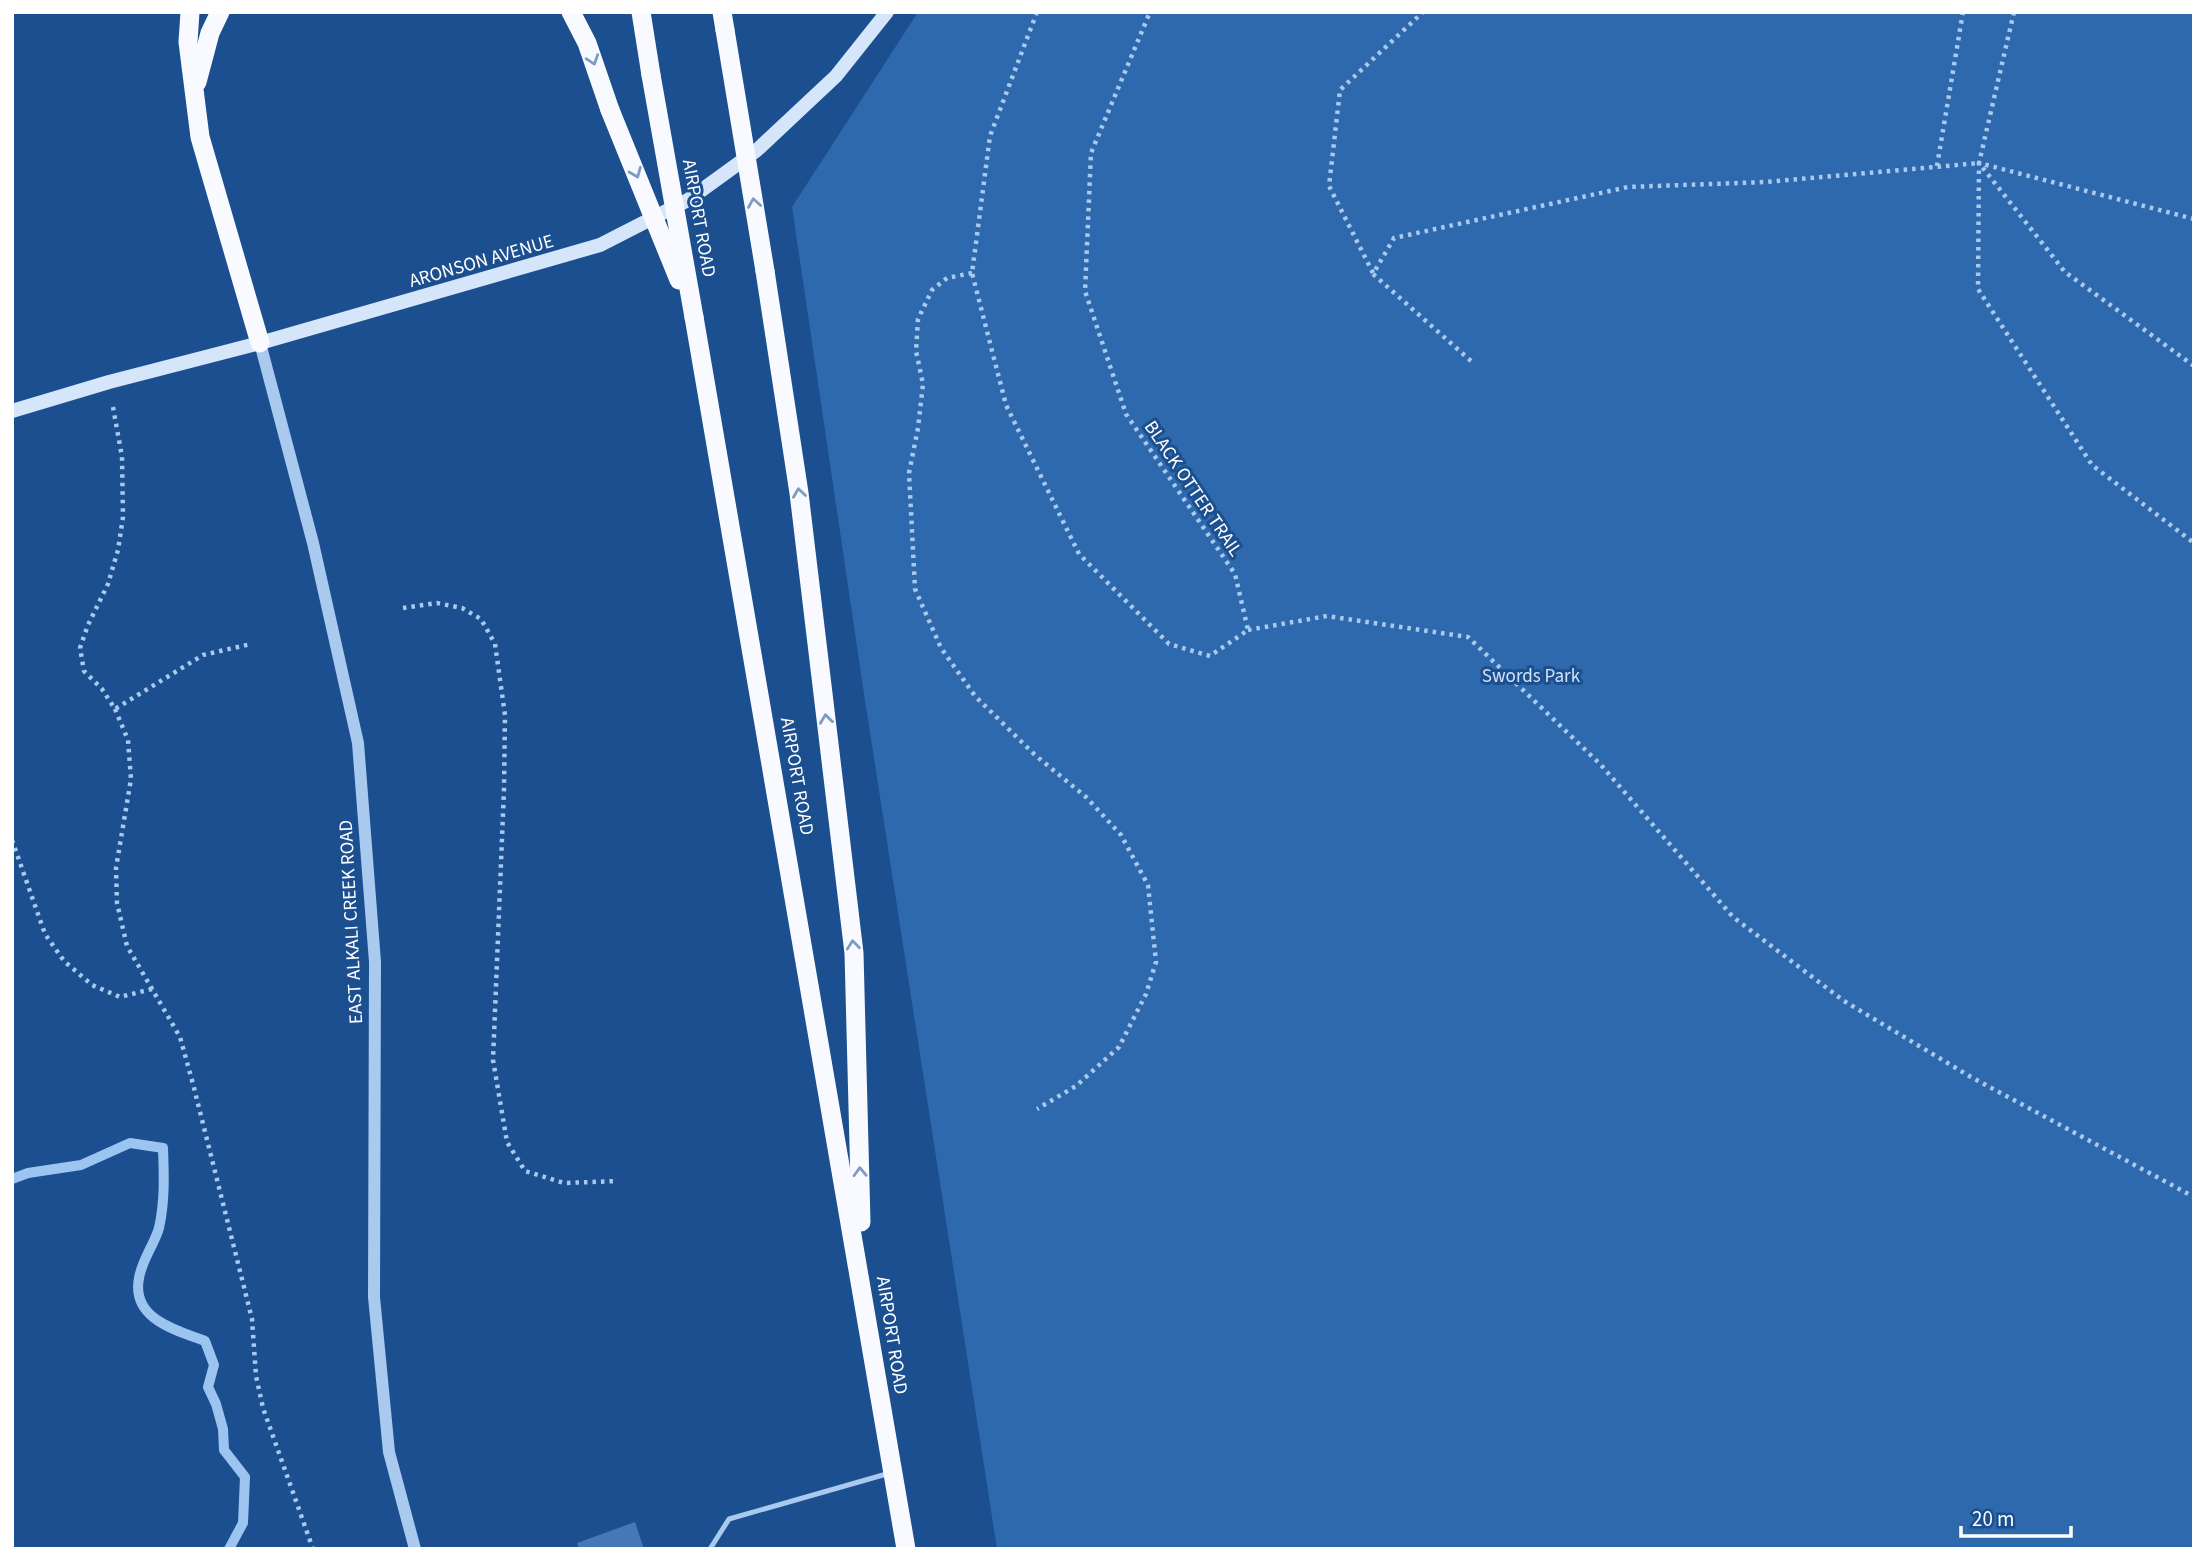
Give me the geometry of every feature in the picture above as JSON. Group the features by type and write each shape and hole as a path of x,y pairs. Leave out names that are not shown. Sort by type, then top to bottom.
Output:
{"highway":[{"path":"190,12 188,42 200,137 260,344"},
{"path":"194,94 210,33 220,12"},
{"path":"570,12 587,43 610,110 694,317"},
{"name":"AIRPORT ROAD","path":"641,12 906,1549"},
{"path":"724,21 799,493 854,953 863,1290"}],"main road":[{"name":"ARONSON AVENUE","path":"12,411 109,382 260,344 600,245 688,200 757,150 836,76 887,12"}],"street":[{"name":"EAST ALKALI CREEK ROAD","path":"260,344 313,543 358,743 375,962 374,1297 389,1452 415,1549"}],"lane":[{"path":"710,1549 729,1519 893,1472"}],"path":[{"path":"1037,12 990,136 972,273 1006,405 1079,554 1168,645 1210,656 1248,630 1327,616 1468,637 1601,765 1733,917 1844,1002 1971,1077 2194,1197"},
{"name":"BLACK OTTER TRAIL","path":"1150,12 1091,153 1085,291 1126,414 1235,574 1248,630"},
{"path":"1423,12 1340,90 1329,186 1373,274 1471,361"},
{"path":"1937,166 1963,12"},
{"path":"2014,12 1979,163 1978,289 2092,465 2194,543"},
{"path":"1373,274 1394,238 1628,187 1766,182 1979,163 2194,219"},
{"path":"1979,163 2065,272 2194,366"},
{"path":"972,273 947,278 932,290 918,318 916,351 923,384 919,428 909,473 915,589 941,648 975,696 1035,755 1086,797 1121,835 1148,885 1154,933 1156,962 1146,994 1119,1047 1076,1086 1037,1109"},
{"path":"109,382 122,457 123,517 118,550 108,584 80,648 84,671 102,689 115,709 128,740 131,779 116,868 117,903 127,946 180,1037 252,1319 256,1376 262,1408 313,1549"},
{"path":"403,608 437,603 462,608 481,619 495,644 505,727 493,1060 507,1142 525,1171 564,1183 618,1181"},
{"path":"115,709 203,655 251,644"},
{"path":"12,840 45,934 64,961 92,985 120,997 152,989"}],"green space":[{"name":"Swords Park","path":"918,12 2194,12 2194,1549 997,1549 864,694 792,207"}],"building":[{"path":"635,1522 644,1549 579,1549 577,1543"}],"waterway":[{"path":"12,1179 28,1173 81,1165 130,1143 163,1148 164,1188 161,1218 141,1271 138,1292 142,1304 158,1321 205,1341 214,1365 208,1387 223,1429 224,1450 245,1477 243,1523 229,1549"}]}
